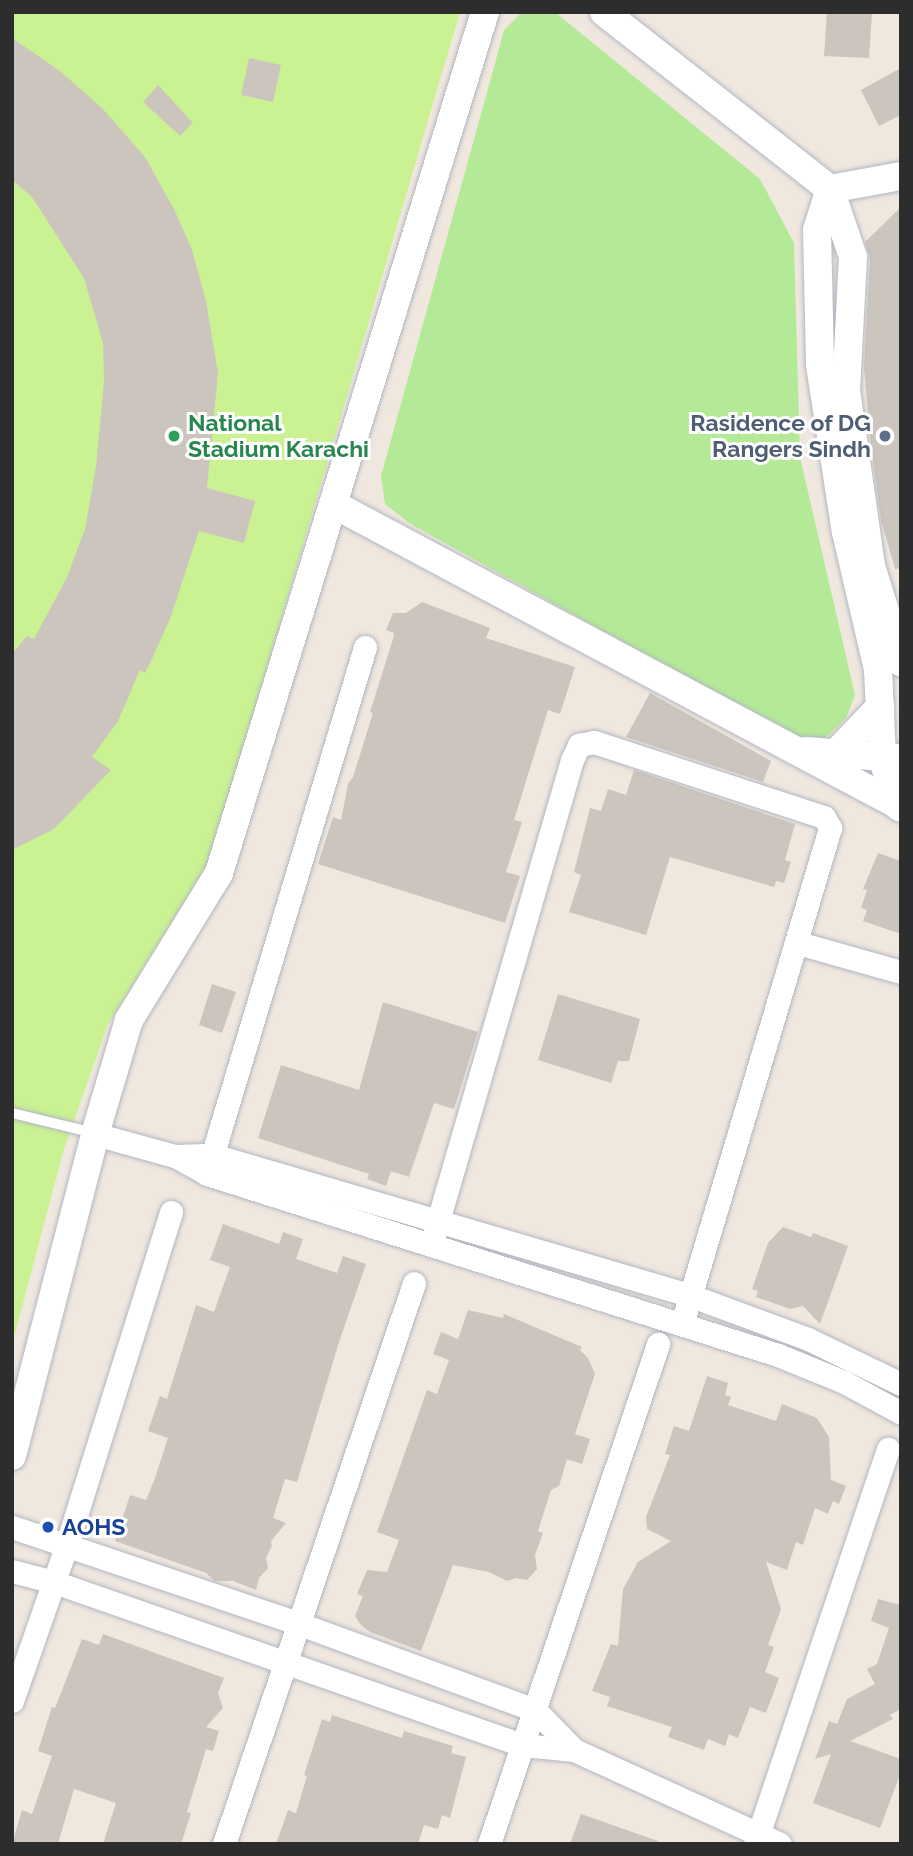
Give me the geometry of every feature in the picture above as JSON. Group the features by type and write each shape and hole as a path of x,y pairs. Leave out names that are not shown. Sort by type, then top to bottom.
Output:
{"street":[{"path":"12,1455 95,1134 129,1020 219,873 485,12"},
{"path":"610,14 830,189 853,257 846,390 871,566 901,662"},
{"path":"830,189 899,180"},
{"path":"830,189 817,230 820,365 846,532 878,669 880,707 898,806"},
{"path":"333,504 898,806"},
{"path":"210,1165 365,647"},
{"path":"836,753 880,707"},
{"path":"435,1234 568,774 579,746 594,742 824,817 830,828 828,844 682,1324"},
{"path":"794,750 891,757"},
{"path":"798,943 901,972"},
{"path":"95,1134 210,1165 435,1234 682,1324 778,1354 844,1382 901,1413"},
{"path":"12,1701 67,1544 171,1212"},
{"path":"435,1234 689,1295 808,1339 901,1384"},
{"path":"224,1844 414,1283"},
{"path":"489,1844 658,1344"},
{"path":"756,1839 888,1450"},
{"path":"12,1527 297,1623 535,1710 574,1750 756,1839 780,1844"},
{"path":"12,1571 54,1582 522,1745 574,1750"}],"lane":[{"path":"12,1112 95,1134"}],"green space":[{"name":"National Stadium Karachi","path":"12,12 460,12 210,861 108,1024 63,1152 12,1345"},
{"path":"522,12 556,13 760,179 794,243 800,457 855,695 846,718 825,738 801,741 409,523 385,504 381,476 504,30"}],"building":[{"path":"827,12 872,12 869,58 824,56"},
{"path":"12,38 60,71 102,108 145,157 175,211 192,250 206,301 218,373 207,488 255,501 244,543 199,531 170,619 152,659 145,673 140,670 118,721 92,757 111,770 54,829 12,850 12,654 27,636 34,639 67,577 85,529 96,466 104,381 103,343 84,278 32,197 12,180"},
{"path":"249,58 281,65 273,102 241,95"},
{"path":"901,68 901,115 879,126 861,90"},
{"path":"158,85 193,123 180,136 143,102"},
{"name":"Rasidence of DG Rangers Sindh","path":"901,207 901,568 895,569 881,520 870,438 864,367 870,258 865,242"},
{"path":"422,602 490,628 486,638 575,667 560,714 548,710 514,820 522,822 506,872 520,876 505,923 318,864 333,817 341,820 348,784 353,777 373,713 370,712 394,633 386,630 393,613 406,613"},
{"path":"650,693 771,761 763,782 626,737"},
{"path":"634,770 795,824 785,860 791,862 784,883 776,881 774,887 670,857 646,935 569,912 581,875 574,872 590,808 601,811 608,789 626,795"},
{"path":"878,853 901,861 901,934 863,921 867,910 861,908 867,890 863,889"},
{"path":"212,984 236,992 222,1033 199,1025"},
{"path":"558,994 640,1019 629,1061 618,1061 611,1083 538,1060"},
{"path":"383,1002 478,1032 454,1109 434,1103 409,1177 391,1171 386,1186 367,1179 369,1174 258,1138 281,1065 359,1090"},
{"path":"223,1224 279,1244 283,1232 303,1239 296,1259 337,1273 343,1256 366,1264 339,1342 297,1482 285,1479 273,1518 286,1523 271,1541 272,1546 266,1558 268,1568 259,1578 256,1590 233,1581 215,1581 206,1573 115,1541 130,1495 146,1500 155,1478 168,1438 148,1431 160,1396 167,1399 196,1305 214,1312 230,1267 210,1260"},
{"path":"783,1227 811,1237 813,1233 848,1246 820,1324 803,1306 790,1309 756,1297 758,1291 752,1289 768,1243"},
{"path":"468,1310 503,1318 504,1314 582,1347 580,1350 588,1358 595,1374 575,1434 590,1439 582,1464 567,1459 559,1486 551,1490 538,1531 543,1533 535,1555 537,1569 527,1580 516,1578 507,1581 489,1572 453,1565 421,1651 370,1632 361,1625 355,1616 363,1596 357,1594 367,1570 387,1572 399,1540 377,1532 427,1390 437,1394 449,1360 433,1354 441,1332 458,1339"},
{"path":"707,1376 728,1383 725,1395 731,1397 728,1405 776,1421 782,1404 817,1418 829,1437 831,1480 846,1486 839,1504 833,1501 828,1514 815,1508 803,1545 796,1542 787,1570 766,1562 781,1609 768,1645 774,1647 765,1672 779,1678 766,1713 750,1707 738,1738 729,1734 725,1746 708,1739 704,1750 668,1737 672,1727 607,1706 610,1697 592,1691 611,1644 618,1646 623,1589 638,1562 671,1541 647,1529 646,1517 670,1455 665,1454 674,1426 689,1431"},
{"path":"878,1599 901,1605 901,1709 890,1715 893,1719 850,1741 901,1759 901,1772 880,1828 813,1803 831,1754 815,1759 829,1721 837,1724 847,1699 875,1684 867,1669 877,1664 889,1628 871,1621"},
{"path":"103,1634 224,1678 218,1693 223,1708 206,1727 219,1731 213,1751 206,1749 187,1812 191,1813 181,1844 103,1844 116,1803 74,1789 58,1844 12,1844 22,1810 32,1814 52,1756 38,1751 52,1707 55,1708 82,1639 99,1645"},
{"path":"332,1715 402,1738 404,1731 453,1746 451,1753 466,1757 450,1818 442,1815 438,1829 424,1825 418,1844 276,1844 288,1810 296,1813 307,1776 304,1775 322,1719 330,1722"},
{"path":"581,1814 658,1841 658,1844 570,1844"}],"place":[{"name":"National Stadium Karachi","path":"174,436"},
{"name":"Rasidence of DG Rangers Sindh","path":"885,436"},
{"name":"AOHS","path":"48,1527"}]}
